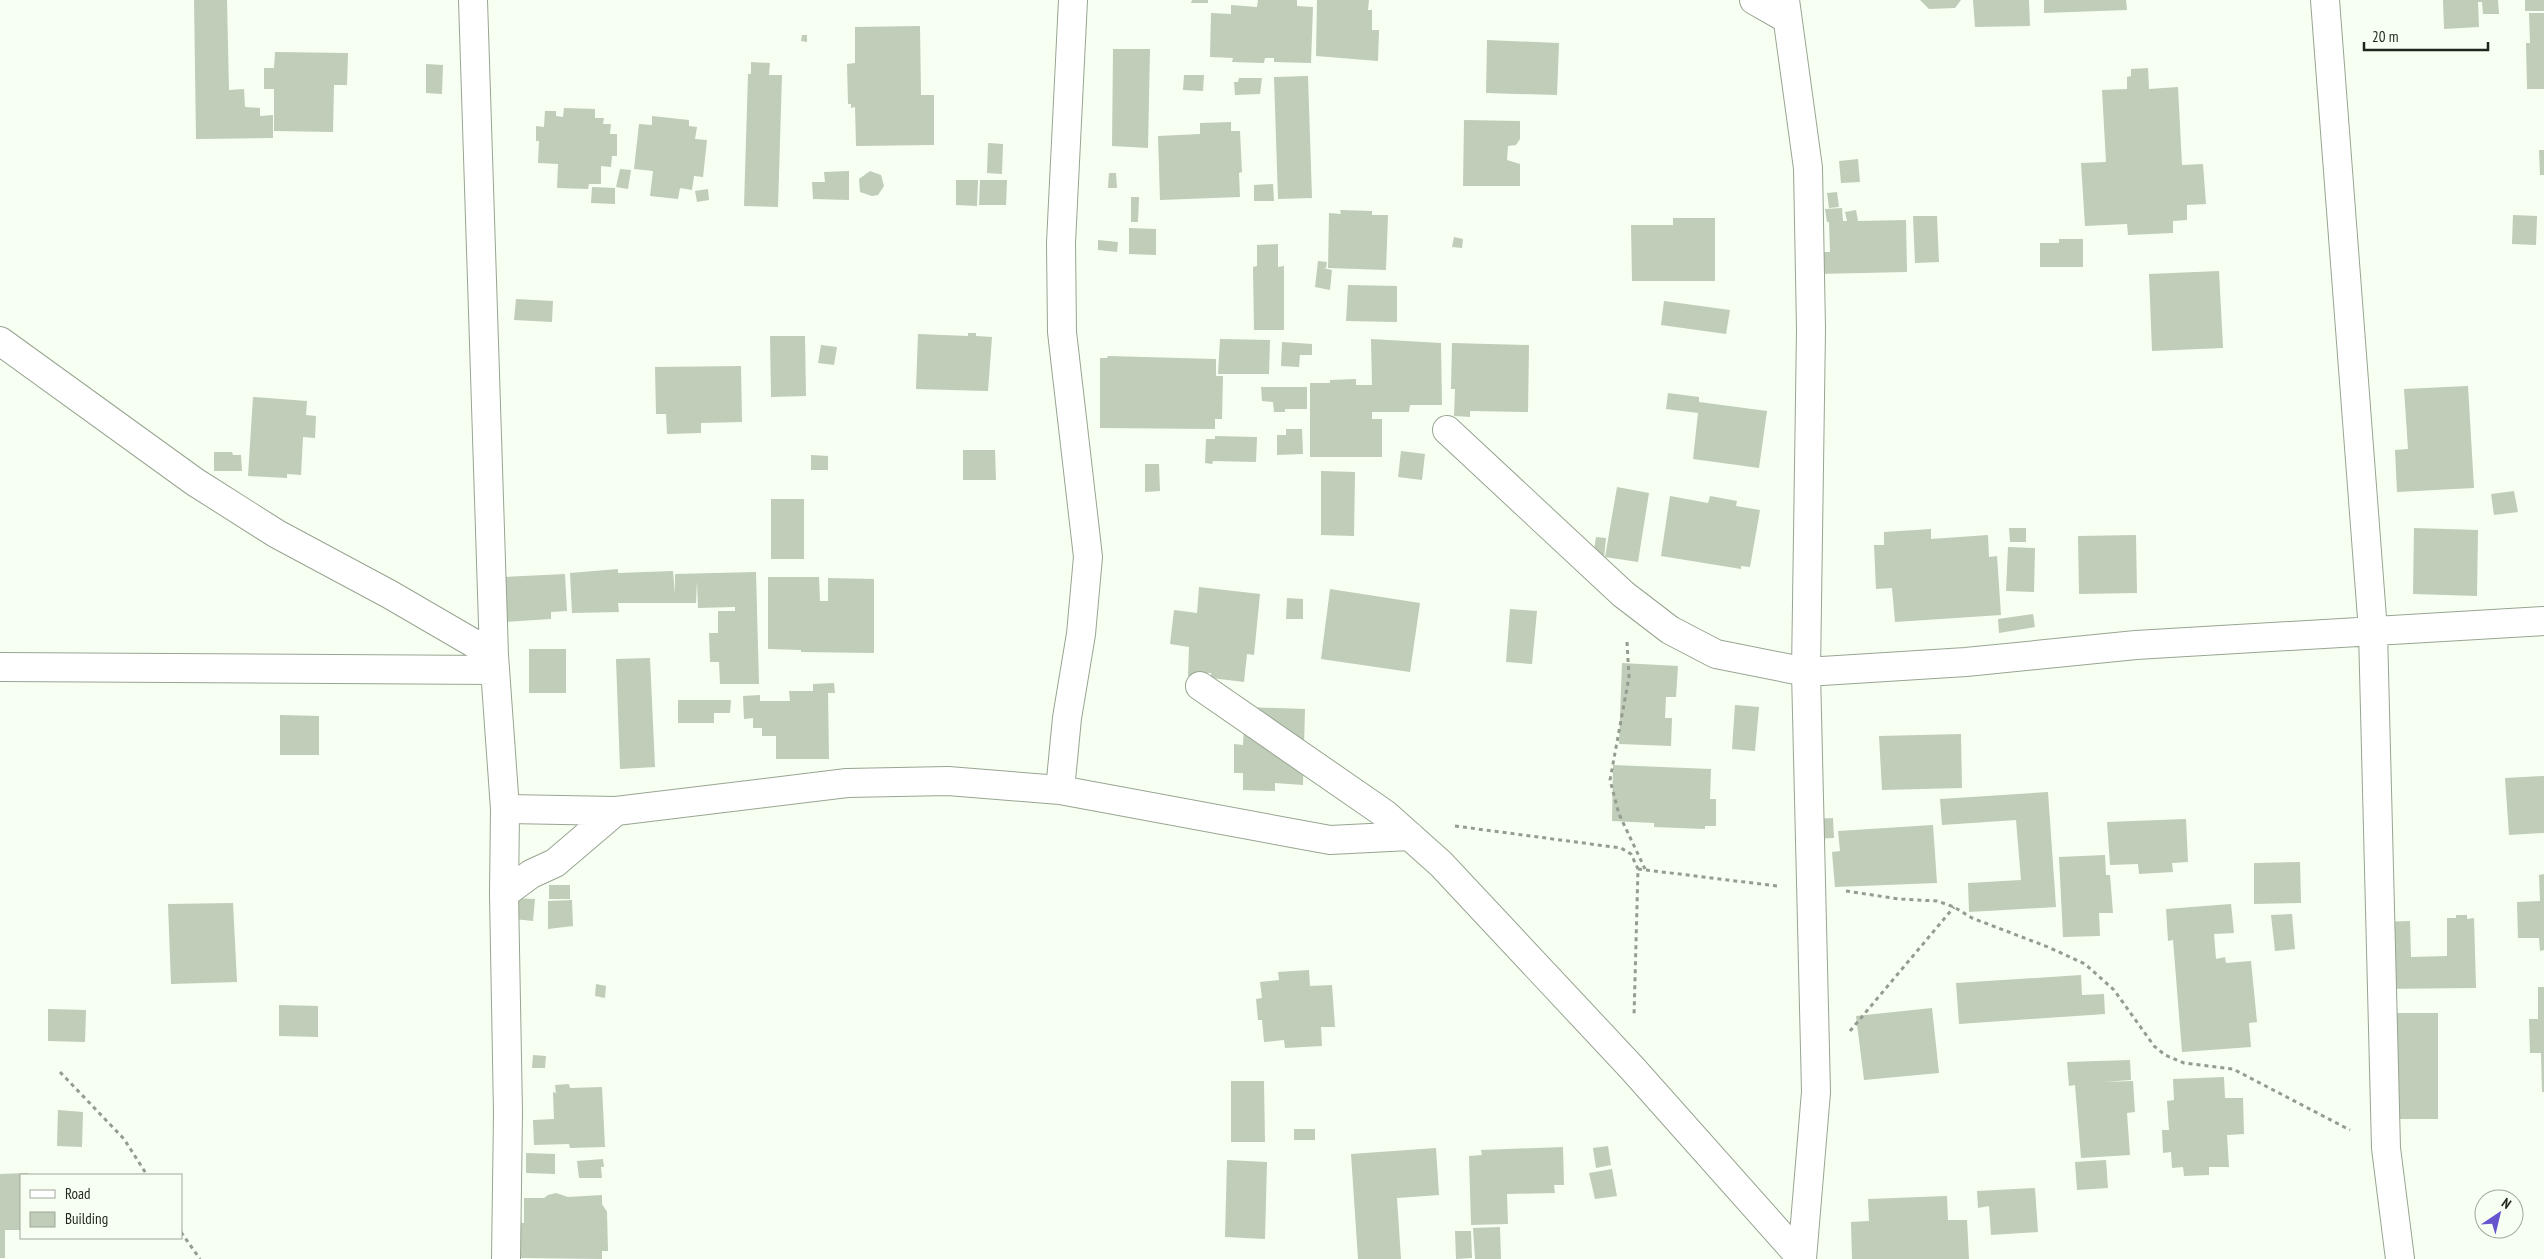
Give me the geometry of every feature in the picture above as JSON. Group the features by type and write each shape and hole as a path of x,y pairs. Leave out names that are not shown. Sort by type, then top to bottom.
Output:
{"street":[{"path":"473,0 494,663 505,809 504,894 508,1113 506,1259"},
{"path":"1060,790 1066,718 1081,634 1088,557 1062,332 1061,243 1073,0"},
{"path":"1754,0 1786,9 1808,168 1810,329 1806,672 1816,1092 1802,1259"},
{"path":"2325,0 2373,632 2386,1148 2400,1259"},
{"path":"0,341 196,482 325,562 389,594 494,663"},
{"path":"1447,430 1623,594 1670,630 1716,654 1806,672 1966,662 2136,645 2544,621"},
{"path":"0,667 494,663"},
{"path":"1200,686 1385,814 1441,864 1632,1068 1802,1259"},
{"path":"505,809 616,811 847,783 948,781 1060,790 1330,840 1410,836"},
{"path":"504,894 530,874 555,862 616,811"}],"path":[{"path":"1623,594 1629,677 1610,780 1619,814 1645,869"},
{"path":"1454,826 1621,848 1631,854 1638,869 1632,1068"},
{"path":"1638,869 1899,899 1937,901 1954,907 1972,918 2048,946 2085,964 2114,990 2154,1046 2165,1055 2184,1063 2233,1070 2386,1148"},
{"path":"1848,1033 1954,907"},
{"path":"60,1072 124,1139 146,1174"},
{"path":"182,1233 200,1259"}],"building":[{"path":"194,0 227,0 229,90 244,89 245,107 260,108 260,116 273,115 273,138 196,139"},
{"path":"1192,0 1208,0 1208,3 1191,3"},
{"path":"1258,0 1297,0 1297,6 1313,7 1311,63 1274,62 1274,58 1265,58 1264,63 1232,62 1233,58 1210,57 1211,13 1231,14 1231,5 1257,7"},
{"path":"1317,0 1369,0 1368,10 1372,10 1372,30 1379,30 1378,61 1316,56"},
{"path":"1920,0 1961,0 1955,8 1929,9"},
{"path":"1973,0 2029,0 2030,26 1975,27"},
{"path":"2044,0 2126,0 2127,10 2044,13"},
{"path":"2443,0 2498,0 2499,14 2483,14 2482,2 2478,2 2479,27 2444,29"},
{"path":"2525,0 2544,0 2544,11 2525,11"},
{"path":"2529,13 2544,13 2544,89 2527,89 2526,43 2530,43"},
{"path":"920,26 921,95 934,95 934,145 856,146 855,107 851,108 851,104 848,104 847,64 855,63 855,27"},
{"path":"802,35 807,35 807,42 801,41"},
{"path":"1487,40 1559,43 1557,95 1486,93"},
{"path":"1113,49 1150,49 1148,148 1112,146"},
{"path":"275,52 348,53 347,85 334,85 333,132 274,131 274,89 264,89 264,68 274,68"},
{"path":"751,62 770,63 769,75 782,75 778,207 744,206 748,74 751,74"},
{"path":"426,64 443,65 442,94 426,93"},
{"path":"2148,68 2149,89 2178,87 2182,165 2203,164 2206,204 2187,205 2187,220 2173,221 2173,233 2128,235 2127,224 2085,226 2081,163 2106,162 2102,90 2127,89 2127,77 2131,76 2131,69"},
{"path":"1184,75 1204,75 1203,91 1183,90"},
{"path":"1308,76 1312,198 1278,199 1274,77"},
{"path":"1239,78 1262,78 1260,94 1235,95 1234,82 1238,82"},
{"path":"564,108 595,109 595,118 604,118 603,124 611,124 610,134 617,134 617,156 612,156 611,167 601,166 601,184 589,184 588,189 557,188 558,164 538,163 539,141 536,141 536,126 544,127 545,111 556,111 556,116 563,117"},
{"path":"652,116 689,120 689,126 697,127 695,139 707,140 703,177 694,176 692,190 680,188 678,199 650,196 653,171 634,169 639,124 652,125"},
{"path":"1464,120 1520,121 1520,139 1516,145 1508,146 1507,160 1520,164 1520,186 1463,186"},
{"path":"1231,122 1231,131 1240,131 1242,172 1239,173 1240,197 1160,200 1158,136 1200,134 1200,123"},
{"path":"988,143 1003,144 1002,174 987,173"},
{"path":"2539,150 2544,150 2544,175 2540,175"},
{"path":"1858,159 1860,182 1841,183 1839,161"},
{"path":"620,169 631,170 628,189 616,187"},
{"path":"849,171 849,200 813,199 812,182 825,182 824,172"},
{"path":"870,171 881,175 884,186 878,195 872,196 860,192 859,179"},
{"path":"1109,173 1116,173 1117,188 1108,188"},
{"path":"956,180 978,180 977,206 956,205"},
{"path":"980,180 1007,180 1006,205 979,205"},
{"path":"1273,184 1274,201 1254,201 1254,185"},
{"path":"592,187 615,188 615,204 591,203"},
{"path":"708,189 709,200 697,202 695,191"},
{"path":"1837,192 1839,207 1829,208 1827,193"},
{"path":"1131,197 1139,197 1138,222 1131,222"},
{"path":"1842,208 1843,221 1847,221 1845,212 1856,210 1858,221 1906,220 1907,272 1817,274 1816,252 1830,252 1829,222 1827,222 1825,209"},
{"path":"1340,210 1372,211 1372,215 1388,215 1386,270 1328,268 1329,213 1341,214"},
{"path":"2513,215 2537,216 2536,245 2512,244"},
{"path":"1913,216 1937,216 1939,262 1915,263"},
{"path":"1673,218 1715,218 1715,281 1632,281 1631,225 1673,225"},
{"path":"1129,228 1156,229 1156,255 1129,254"},
{"path":"1454,237 1463,239 1462,248 1452,247"},
{"path":"2059,239 2083,239 2083,267 2040,267 2040,243 2059,243"},
{"path":"1098,240 1118,242 1117,252 1098,250"},
{"path":"1278,244 1278,267 1284,266 1284,330 1254,330 1253,267 1257,266 1257,245"},
{"path":"1318,261 1327,262 1326,268 1323,268 1332,270 1330,290 1315,287"},
{"path":"2219,271 2223,348 2152,351 2149,274"},
{"path":"1348,285 1397,286 1397,322 1346,321"},
{"path":"516,299 553,301 552,322 514,320"},
{"path":"1664,301 1730,310 1726,334 1661,325"},
{"path":"968,333 976,333 976,336 992,337 988,391 916,389 918,334 968,336"},
{"path":"770,336 805,336 806,396 771,397"},
{"path":"1220,339 1270,340 1269,374 1218,374"},
{"path":"1371,339 1441,343 1442,405 1410,405 1409,412 1372,412 1372,419 1382,419 1382,457 1310,457 1310,383 1330,383 1330,380 1356,379 1356,385 1372,385"},
{"path":"1282,342 1312,344 1312,355 1300,355 1299,367 1281,366"},
{"path":"1452,343 1529,345 1528,412 1470,411 1470,417 1454,416 1455,389 1451,389"},
{"path":"821,345 837,347 834,365 818,363"},
{"path":"1108,356 1216,359 1216,376 1223,376 1222,419 1215,419 1215,429 1100,428 1100,358 1107,358"},
{"path":"741,366 742,422 701,423 701,433 667,434 666,414 656,414 655,367"},
{"path":"2468,386 2474,488 2397,492 2395,450 2408,449 2404,389"},
{"path":"1261,387 1307,387 1307,409 1285,409 1285,412 1274,412 1273,402 1262,401"},
{"path":"1668,393 1699,397 1699,402 1767,411 1759,468 1693,459 1698,413 1666,409"},
{"path":"253,397 307,401 306,415 316,416 315,438 303,437 301,475 287,474 287,478 248,476"},
{"path":"1286,429 1302,429 1303,454 1277,455 1277,435 1286,435"},
{"path":"1215,436 1257,437 1256,462 1213,461 1212,464 1205,463 1206,439 1215,439"},
{"path":"963,450 995,450 996,480 963,480"},
{"path":"1401,451 1425,454 1422,480 1398,477"},
{"path":"214,452 232,452 233,455 241,455 242,471 214,471"},
{"path":"811,455 828,456 828,470 811,470"},
{"path":"1145,464 1159,464 1160,491 1145,492"},
{"path":"1321,471 1355,472 1354,536 1321,535"},
{"path":"1617,487 1649,493 1638,562 1605,557"},
{"path":"2514,491 2518,512 2494,515 2491,494"},
{"path":"1670,496 1708,503 1710,496 1737,501 1736,506 1760,510 1750,567 1741,566 1741,569 1661,556"},
{"path":"771,499 804,499 804,559 771,559"},
{"path":"2009,528 2026,528 2026,542 2010,542"},
{"path":"2414,528 2478,530 2477,596 2413,594"},
{"path":"1931,529 1931,539 1988,535 1989,557 1997,556 2001,615 1895,622 1892,588 1876,589 1874,545 1884,545 1884,532"},
{"path":"2136,535 2137,593 2079,594 2078,536"},
{"path":"1596,537 1606,538 1604,558 1593,556"},
{"path":"2008,547 2035,548 2034,592 2006,591"},
{"path":"618,569 618,573 673,571 675,594 675,574 756,572 759,684 720,684 719,662 710,662 709,633 718,633 718,611 735,611 735,607 698,608 697,581 696,603 618,603 619,612 572,613 570,573"},
{"path":"565,574 567,611 551,612 551,619 505,622 503,577"},
{"path":"768,577 819,577 820,601 828,601 828,578 874,579 874,653 801,652 801,650 768,649"},
{"path":"1199,587 1260,594 1254,655 1247,654 1244,682 1211,678 1211,673 1196,673 1196,677 1188,676 1189,647 1170,644 1174,610 1197,613"},
{"path":"1330,589 1420,603 1410,672 1321,659"},
{"path":"1287,598 1303,599 1303,619 1286,619"},
{"path":"1510,609 1537,611 1532,664 1506,662"},
{"path":"2033,614 2035,627 1999,633 1998,619"},
{"path":"529,649 566,649 566,693 529,693"},
{"path":"650,658 655,767 620,769 616,659"},
{"path":"1622,663 1678,666 1676,697 1666,697 1665,718 1672,718 1671,746 1619,744"},
{"path":"834,683 835,693 828,693 829,759 776,759 776,736 762,736 762,728 753,728 753,718 744,719 743,696 760,695 760,701 790,701 789,691 813,691 813,684"},
{"path":"678,700 731,700 730,713 714,713 714,723 678,723"},
{"path":"1735,705 1759,707 1755,751 1732,749"},
{"path":"1245,707 1305,709 1303,785 1275,783 1275,791 1243,790 1243,773 1234,773 1234,744 1243,745"},
{"path":"280,715 319,716 319,755 280,755"},
{"path":"1961,734 1962,788 1882,790 1879,736"},
{"path":"1613,765 1711,769 1710,799 1716,799 1716,826 1705,826 1705,829 1654,827 1654,823 1612,821"},
{"path":"2544,776 2544,833 2509,835 2505,778"},
{"path":"2048,792 2056,907 1969,912 1968,883 2021,880 2016,820 1942,825 1940,799"},
{"path":"1833,818 1834,838 1813,839 1812,819"},
{"path":"2186,819 2188,862 2172,863 2173,872 2139,874 2138,864 2110,865 2107,822"},
{"path":"1933,825 1937,883 1835,887 1832,852 1840,851 1838,831"},
{"path":"2105,855 2106,875 2110,875 2113,913 2099,913 2100,936 2063,937 2059,857"},
{"path":"2300,862 2301,903 2254,904 2254,863"},
{"path":"2544,874 2544,950 2540,951 2539,938 2518,938 2517,902 2540,901 2539,875"},
{"path":"549,885 570,885 570,899 549,899"},
{"path":"515,898 535,899 533,921 514,919"},
{"path":"572,900 573,926 548,929 548,901"},
{"path":"233,903 237,982 171,984 168,904"},
{"path":"2231,904 2234,933 2214,934 2216,959 2225,957 2226,963 2251,961 2257,1022 2249,1023 2251,1047 2182,1052 2173,940 2168,941 2166,909"},
{"path":"2292,914 2295,949 2275,951 2271,915"},
{"path":"2456,915 2467,915 2467,919 2474,918 2476,988 2375,989 2373,922 2410,921 2411,957 2447,956 2447,918 2456,918"},
{"path":"1309,970 1310,986 1332,985 1335,1027 1321,1027 1322,1046 1285,1048 1284,1040 1264,1042 1262,1020 1258,1020 1256,999 1262,998 1260,982 1279,980 1278,972"},
{"path":"2081,975 2082,995 2104,994 2105,1014 1959,1024 1956,983"},
{"path":"596,984 606,986 605,998 595,996"},
{"path":"2538,987 2544,987 2544,1092 2542,1092 2541,1053 2530,1053 2529,1019 2538,1019"},
{"path":"279,1005 318,1006 318,1037 279,1036"},
{"path":"1932,1008 1939,1073 1864,1080 1856,1016"},
{"path":"48,1009 86,1010 85,1042 48,1041"},
{"path":"2378,1013 2438,1013 2438,1119 2379,1119"},
{"path":"533,1055 546,1056 545,1068 532,1068"},
{"path":"2130,1060 2131,1080 2103,1082 2133,1081 2135,1112 2127,1113 2130,1155 2081,1158 2075,1085 2069,1086 2067,1062"},
{"path":"2224,1077 2225,1098 2243,1098 2244,1134 2227,1135 2229,1167 2209,1167 2209,1175 2184,1176 2183,1167 2172,1168 2171,1152 2163,1153 2162,1130 2169,1130 2167,1101 2174,1100 2173,1079"},
{"path":"1231,1081 1264,1081 1265,1142 1231,1142"},
{"path":"569,1084 570,1088 602,1087 605,1147 570,1148 569,1144 534,1145 533,1120 554,1119 553,1092 556,1093 555,1085"},
{"path":"58,1110 83,1112 82,1147 57,1146"},
{"path":"1294,1129 1315,1129 1315,1140 1294,1140"},
{"path":"1608,1146 1611,1165 1596,1168 1593,1148"},
{"path":"1563,1147 1564,1185 1554,1185 1555,1193 1507,1194 1508,1224 1471,1225 1469,1156 1482,1155 1481,1150"},
{"path":"1436,1148 1439,1195 1397,1198 1401,1259 1358,1259 1351,1154"},
{"path":"526,1153 555,1154 555,1174 526,1173"},
{"path":"603,1159 604,1167 601,1167 602,1178 579,1178 577,1161"},
{"path":"1227,1160 1267,1162 1265,1239 1225,1237"},
{"path":"2106,1160 2108,1188 2077,1190 2075,1162"},
{"path":"1612,1169 1617,1196 1595,1199 1589,1173"},
{"path":"28,1173 20,1174 20,1230 5,1230 5,1258 0,1258 0,1174"},
{"path":"2035,1188 2038,1232 1991,1235 1989,1206 1978,1208 1977,1191"},
{"path":"556,1193 568,1197 602,1195 602,1204 607,1212 608,1251 602,1251 602,1259 519,1258 518,1223 524,1223 524,1198 544,1198"},
{"path":"1947,1196 1948,1220 1967,1220 1969,1259 1852,1259 1851,1222 1869,1221 1868,1199"},
{"path":"1500,1227 1501,1259 1475,1259 1473,1228"},
{"path":"1455,1231 1471,1231 1472,1258 1456,1259"}]}
